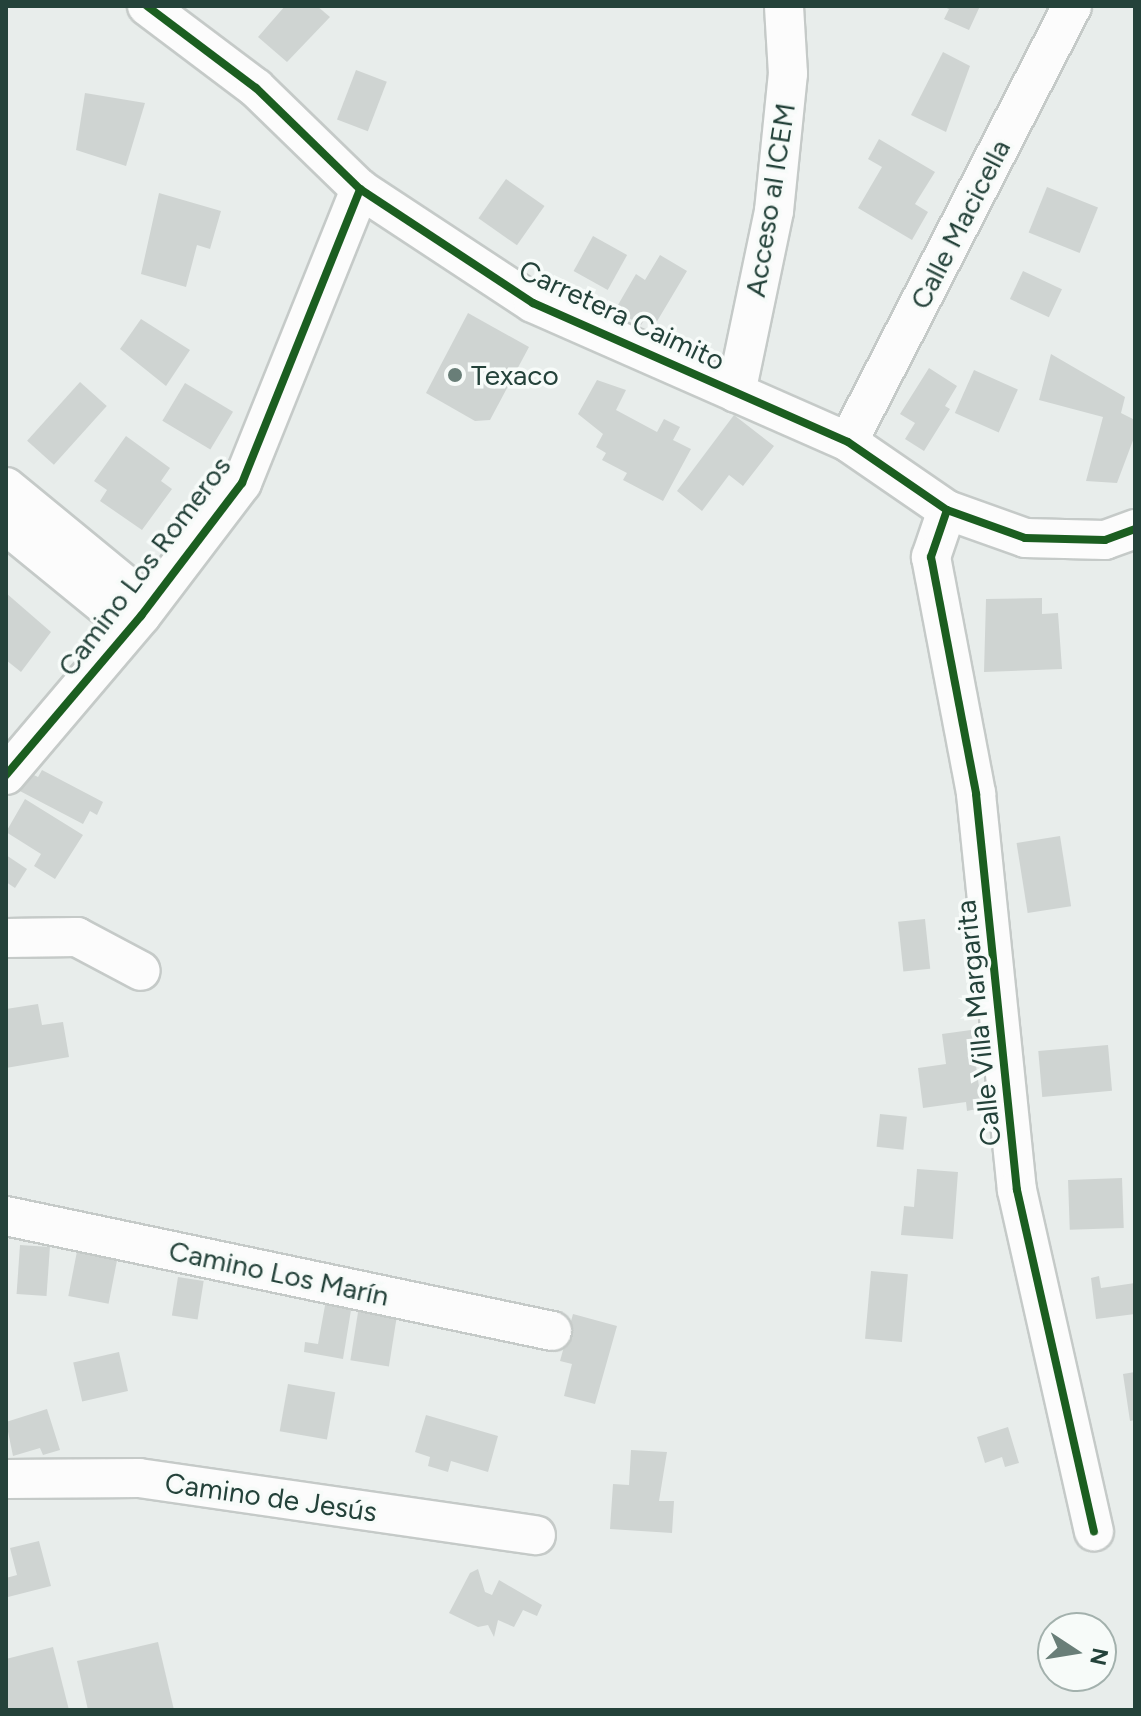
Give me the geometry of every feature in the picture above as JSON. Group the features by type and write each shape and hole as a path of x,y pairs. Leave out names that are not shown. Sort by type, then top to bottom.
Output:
{"street":[{"name":"Carretera Caimito","path":"147,6 256,88 360,189 533,303 848,442 947,510 1025,538 1105,540 1135,529"},
{"name":"Acceso al ICEM","path":"736,393 774,211 788,74 784,6"},
{"name":"Calle Macicella","path":"848,442 1072,6"},
{"name":"Camino Los Romeros","path":"6,775 141,616 242,483 360,189"},
{"path":"6,487 129,588 141,616"},
{"name":"Calle Villa Margarita","path":"947,510 931,557 976,794 1017,1190 1094,1531"},
{"path":"6,525 111,611 141,616"},
{"path":"6,938 77,937 141,971"},
{"name":"Camino Los Marín","path":"6,1216 552,1331"},
{"name":"Camino de Jesús","path":"6,1479 139,1478 536,1535"}],"building":[{"path":"285,6 317,6 330,17 287,62 258,37"},
{"path":"942,6 980,6 969,30 944,19 949,9"},
{"path":"943,52 970,66 946,132 911,115"},
{"path":"356,70 387,82 368,131 337,119"},
{"path":"85,93 145,103 126,166 76,150"},
{"path":"879,139 935,172 915,204 928,212 912,240 858,208 882,167 868,159"},
{"path":"506,179 545,206 517,245 478,218"},
{"path":"1047,187 1098,208 1080,253 1029,232"},
{"path":"159,193 221,211 210,249 197,245 186,287 141,274"},
{"path":"593,236 627,255 608,290 574,271"},
{"path":"660,255 687,271 656,323 646,317 641,325 615,310 636,274 645,280"},
{"path":"1023,271 1062,289 1049,317 1010,299"},
{"path":"468,313 529,347 490,420 475,421 426,393"},
{"path":"141,319 190,350 166,386 120,349"},
{"path":"1051,354 1125,397 1121,413 1135,420 1135,435 1117,483 1086,481 1103,417 1039,400"},
{"path":"929,368 957,386 945,406 950,409 924,451 905,439 915,423 900,414"},
{"path":"974,370 1018,390 999,432 955,413"},
{"path":"597,380 626,390 616,410 657,432 664,419 680,427 673,440 691,449 663,501 623,480 627,473 602,460 606,453 596,447 603,434 578,414"},
{"path":"80,382 107,406 54,465 27,441"},
{"path":"185,383 233,412 210,450 162,421"},
{"path":"734,415 774,446 743,486 729,475 702,511 677,491"},
{"path":"126,436 170,468 161,481 172,489 142,530 100,501 107,490 94,481"},
{"path":"6,593 51,632 21,672 6,660"},
{"path":"1042,598 1042,614 1058,613 1062,669 984,672 986,599"},
{"path":"42,770 103,802 97,815 90,811 83,824 16,789 26,771 38,777"},
{"path":"25,799 83,835 55,879 34,866 41,854 6,832"},
{"path":"1060,836 1071,906 1028,913 1017,843"},
{"path":"6,855 27,869 15,888 6,882"},
{"path":"925,919 930,969 903,972 898,922"},
{"path":"38,1004 42,1025 63,1022 69,1057 6,1068 6,1009"},
{"path":"971,1030 982,1108 967,1111 966,1102 923,1108 918,1068 946,1064 942,1034"},
{"path":"1108,1045 1112,1091 1042,1097 1038,1051"},
{"path":"880,1114 907,1117 903,1150 877,1147"},
{"path":"917,1169 958,1172 953,1239 901,1235 904,1206 914,1207"},
{"path":"1122,1178 1124,1228 1070,1230 1068,1180"},
{"path":"79,1241 119,1249 109,1304 68,1296"},
{"path":"20,1245 50,1247 47,1296 17,1294"},
{"path":"871,1271 908,1274 902,1342 865,1339"},
{"path":"1099,1276 1101,1288 1135,1283 1135,1314 1096,1319 1091,1278"},
{"path":"178,1277 204,1281 198,1320 172,1316"},
{"path":"326,1300 352,1304 343,1359 304,1352 305,1342 318,1344"},
{"path":"359,1306 398,1312 389,1366 350,1360"},
{"path":"573,1314 617,1326 595,1404 564,1396 572,1364 560,1361"},
{"path":"119,1352 128,1391 82,1402 73,1363"},
{"path":"1135,1372 1135,1420 1130,1421 1123,1374"},
{"path":"288,1384 335,1392 327,1440 280,1431"},
{"path":"47,1409 60,1450 43,1455 40,1448 13,1456 6,1422"},
{"path":"426,1415 498,1436 488,1472 451,1461 448,1472 428,1466 430,1457 415,1452"},
{"path":"1008,1427 1019,1463 1005,1467 1002,1457 985,1463 977,1437"},
{"path":"631,1450 667,1452 659,1501 674,1501 672,1533 610,1529 613,1484 629,1485"},
{"path":"39,1541 51,1586 8,1597 6,1578 17,1575 10,1548"},
{"path":"478,1569 485,1592 492,1595 499,1580 542,1605 537,1616 523,1610 514,1627 498,1620 494,1637 488,1625 478,1627 449,1613 470,1573"},
{"path":"158,1642 174,1710 88,1710 77,1661"},
{"path":"53,1647 69,1710 6,1710 6,1659"}],"cycle path":[{"path":"147,6 256,88 360,189 533,303 848,442 947,510 1025,538 1105,540 1135,529"},
{"path":"6,775 141,616 242,483 360,189"},
{"path":"947,510 931,557 976,794 1017,1190 1094,1531"}],"place":[{"name":"Texaco","path":"455,375"}]}
